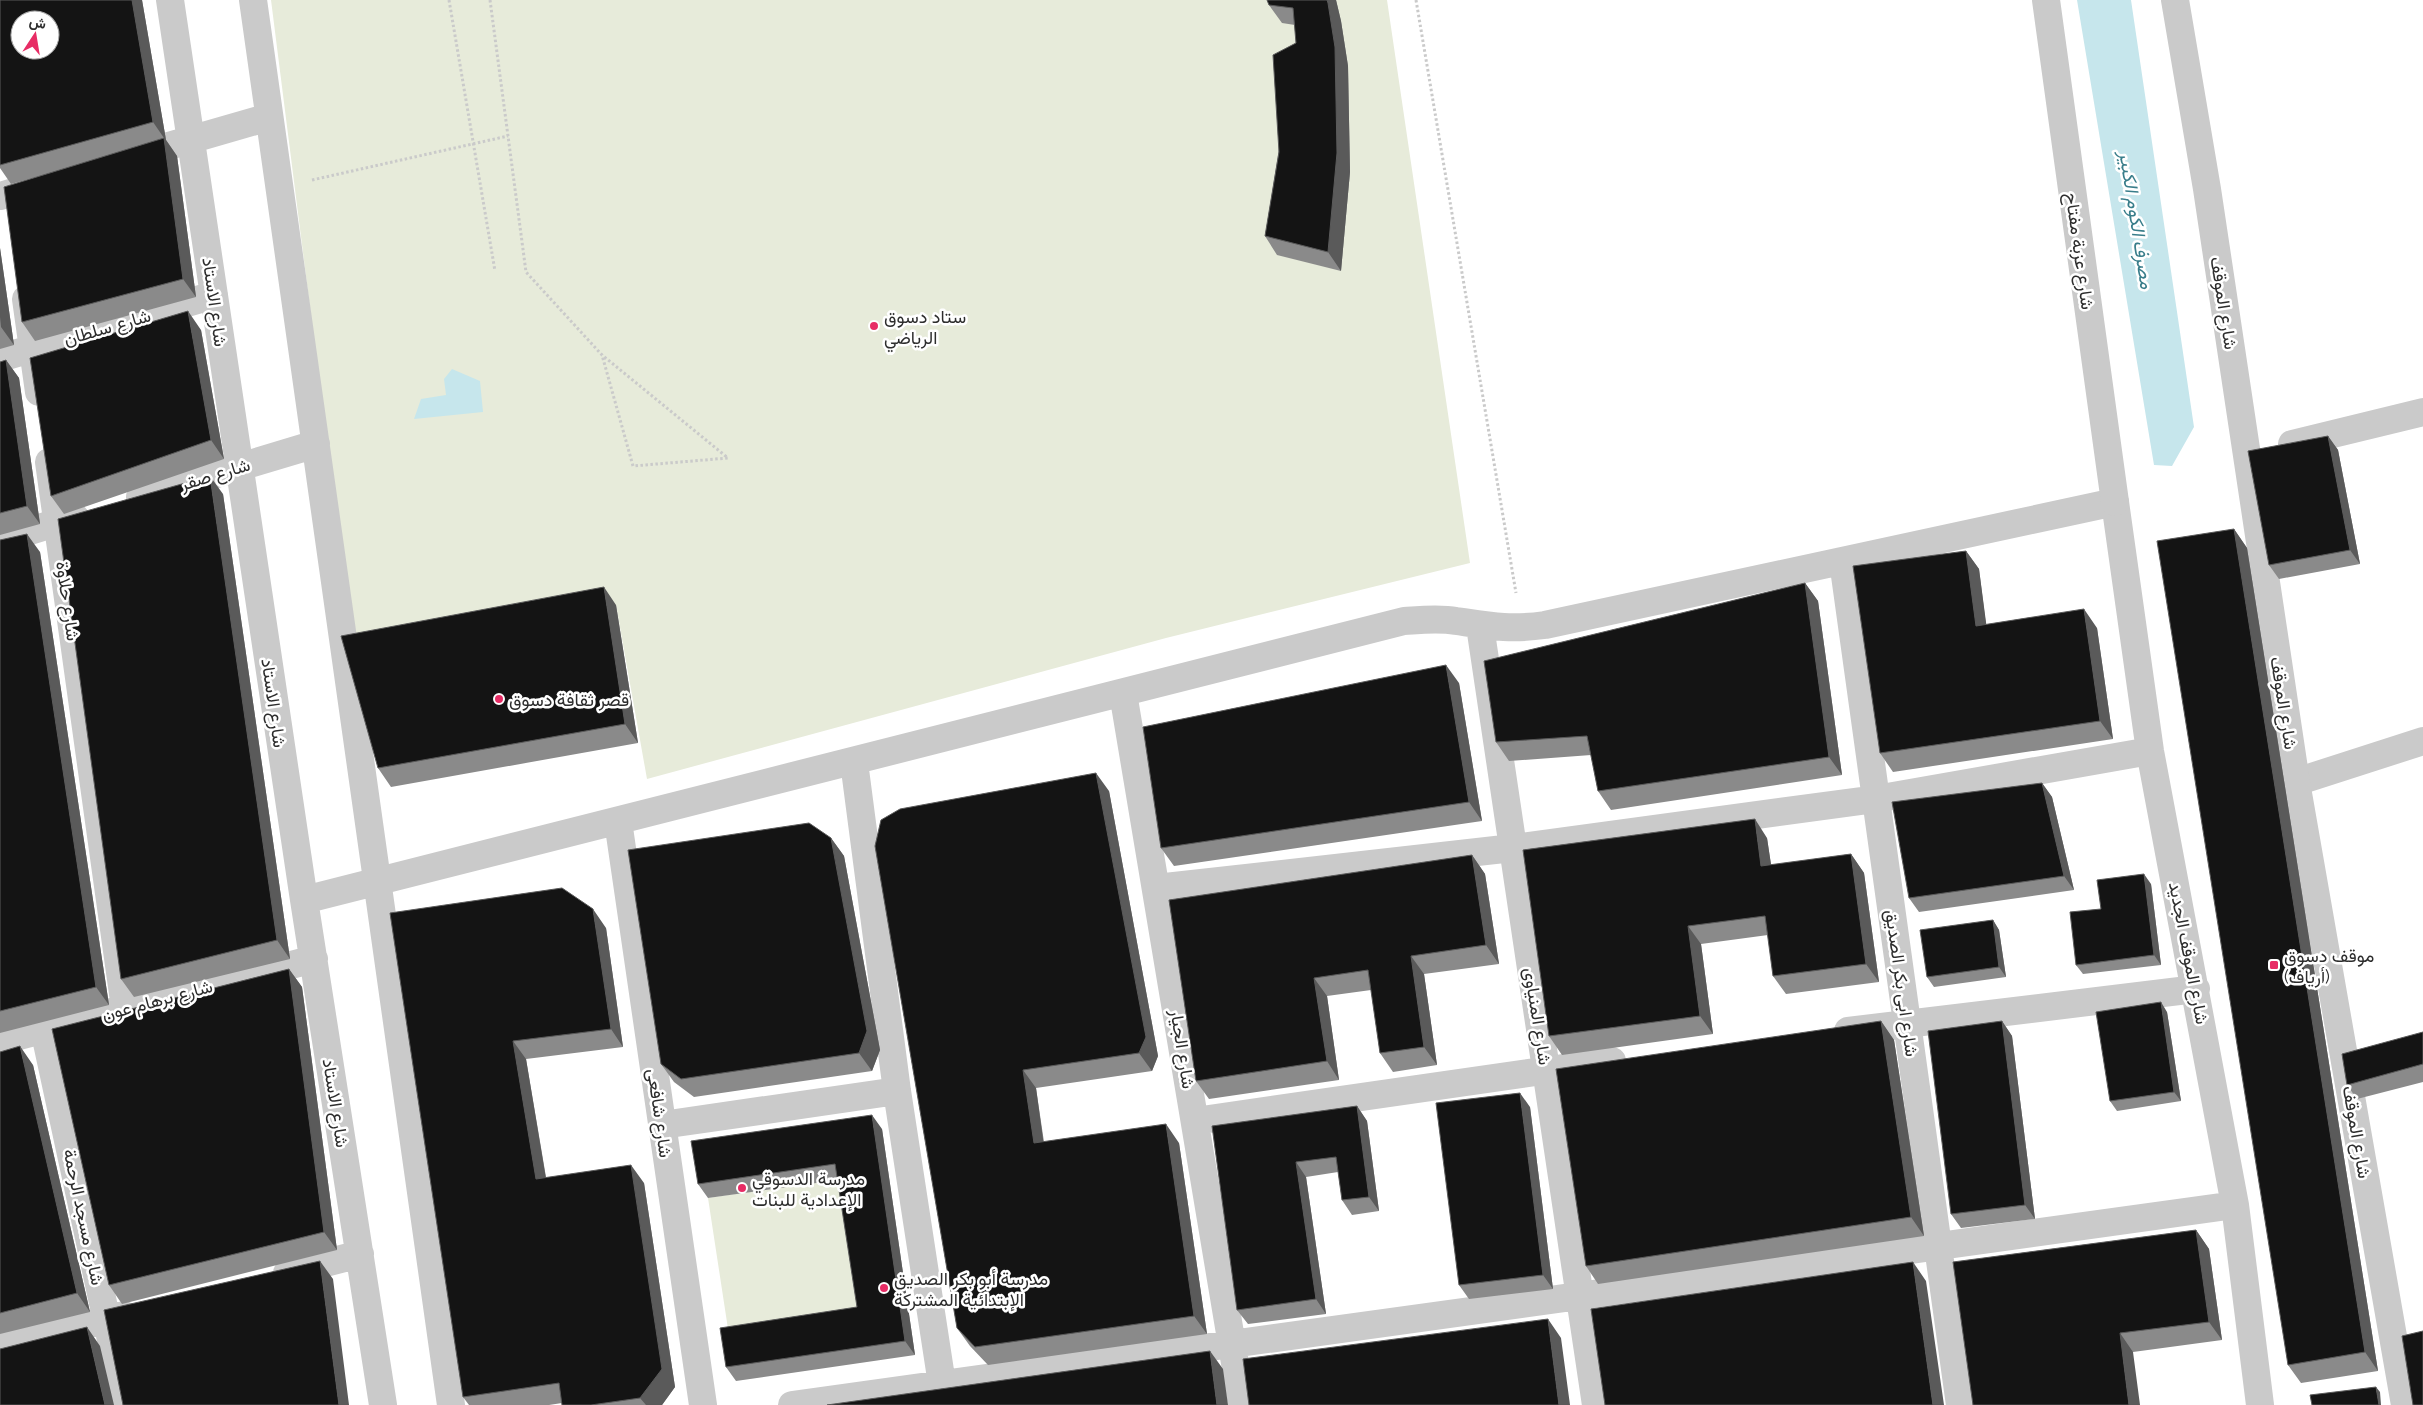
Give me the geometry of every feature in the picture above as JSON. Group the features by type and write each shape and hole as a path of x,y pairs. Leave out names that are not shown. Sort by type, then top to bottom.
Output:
{"street":[{"name":"شارع الاستاد","path":"170,0 304,900 384,1405"},
{"path":"253,0 451,1405"},
{"name":"شارع عزبة مفتاح","path":"2046,0 2114,502"},
{"name":"شارع الموقف","path":"2175,0 2207,189 2296,782 2405,1405"},
{"path":"106,164 269,117"},
{"path":"15,222 6,195 68,176"},
{"name":"شارع حلاوة","path":"22,271 124,1008"},
{"name":"شارع سلطان","path":"0,358 214,295"},
{"path":"2246,451 2323,438 2423,412"},
{"name":"شارع صقر","path":"0,540 316,444"},
{"path":"304,900 1404,621 1455,621 1480,626 1522,628 2114,502"},
{"name":"شارع الموقف الجديد","path":"2114,502 2150,751 2235,1205 2260,1405"},
{"name":"شارع ابى بكر الصديق","path":"1843,560 1960,1405"},
{"name":"شارع المنياوى","path":"1480,626 1596,1405"},
{"name":"شارع الجيار","path":"1123,693 1242,1405"},
{"path":"2296,782 2423,741"},
{"path":"1156,888 1512,848 1876,799 2150,751"},
{"path":"854,762 897,1091 942,1384"},
{"name":"شارع شافعى","path":"618,821 703,1405"},
{"name":"شارع برهام عون","path":"0,1041 314,959"},
{"path":"1820,1035 2196,989"},
{"name":"شارع مسجد الرحمة","path":"44,1029 125,1405"},
{"path":"2345,1063 2371,1056"},
{"path":"1195,1121 1634,1059"},
{"path":"662,1125 897,1091"},
{"path":"792,1405 2235,1205"},
{"path":"266,1278 360,1254"},
{"path":"0,1346 144,1310"}],"path":[{"path":"449,0 495,271"},
{"path":"490,0 526,272 602,355 728,458 633,466 602,355"},
{"path":"1416,0 1522,628"},
{"path":"280,188 508,136"}],"green space":[{"name":"ستاد دسوق الرياضي","path":"271,0 1387,0 1470,563 1166,638 647,779 616,605 354,655"},
{"path":"845,1178 867,1322 730,1342 708,1198"}],"water":[{"name":"مصرف الكوم الكبير","path":"2077,0 2131,0 2194,427 2172,466 2154,465"},
{"path":"452,369 480,381 483,412 414,419 421,399 446,395 444,379"}],"building":[{"path":"0,0 132,0 153,122 0,165"},
{"path":"1267,0 1327,0 1328,3 1335,47 1337,153 1328,252 1265,236 1279,152 1273,55 1296,43 1293,8 1269,5"},
{"path":"164,138 183,279 22,322 4,187"},
{"path":"188,311 211,440 51,496 30,358"},
{"path":"6,360 27,506 0,513 0,362"},
{"path":"2328,436 2350,550 2269,565 2248,451"},
{"path":"210,476 277,940 121,979 58,519"},
{"name":"موقف دسوق (أرياف)","path":"2234,529 2365,1352 2288,1365 2157,541"},
{"path":"27,534 96,987 0,1011 0,540"},
{"path":"1966,551 1976,626 2084,609 2100,721 1880,753 1853,566"},
{"path":"1805,583 1829,757 1598,791 1587,736 1496,742 1484,661"},
{"name":"قصر ثقافة دسوق","path":"604,587 625,724 378,768 341,636"},
{"path":"1446,665 1469,802 1161,848 1143,727"},
{"path":"1096,773 1146,1037 1139,1053 1023,1070 1034,1143 1166,1124 1194,1316 975,1347 957,1328 875,846 881,820 900,809"},
{"path":"2042,783 2064,876 1909,898 1892,802"},
{"path":"1755,819 1761,866 1851,854 1866,964 1773,976 1765,916 1688,926 1700,1016 1549,1036 1523,850"},
{"path":"809,823 831,838 867,1031 859,1053 681,1079 661,1064 628,850"},
{"path":"1472,855 1486,945 1411,956 1424,1047 1380,1053 1368,970 1314,978 1327,1061 1196,1081 1169,900"},
{"path":"2144,874 2154,955 2076,965 2070,912 2101,909 2097,880"},
{"path":"562,888 593,909 611,1029 513,1041 536,1179 631,1165 662,1369 640,1398 591,1405 562,1405 559,1383 463,1397 390,913"},
{"path":"1993,920 1999,967 1927,977 1920,930"},
{"path":"289,969 324,1232 109,1285 52,1029"},
{"path":"2161,1002 2174,1092 2110,1101 2096,1012"},
{"path":"1881,1021 1911,1217 1586,1266 1556,1069"},
{"path":"2002,1021 2025,1205 1951,1214 1928,1031"},
{"path":"2423,1032 2423,1064 2347,1085 2342,1054"},
{"path":"20,1046 77,1293 0,1313 0,1052"},
{"path":"1520,1093 1543,1275 1459,1285 1436,1103"},
{"path":"1357,1106 1369,1197 1342,1200 1336,1157 1296,1162 1316,1299 1237,1310 1212,1126"},
{"path":"872,1115 905,1341 726,1367 720,1328 857,1307 835,1164 698,1184 691,1141"},
{"path":"2196,1230 2209,1322 2120,1333 2129,1405 1973,1405 1953,1262"},
{"path":"320,1261 339,1405 123,1405 104,1310"},
{"path":"1913,1262 1933,1405 1605,1405 1591,1309"},
{"path":"1548,1319 1559,1405 1249,1405 1243,1359"},
{"path":"87,1327 105,1405 0,1405 0,1349"},
{"path":"2423,1331 2423,1405 2413,1405 2402,1336"},
{"path":"1210,1351 1217,1405 827,1405"},
{"path":"2376,1387 2379,1405 2312,1405 2310,1395"}],"place":[{"name":"ستاد دسوق الرياضي","path":"874,326"},
{"name":"قصر ثقافة دسوق","path":"499,699"},
{"name":"موقف دسوق (أرياف)","path":"2274,965"},
{"name":"مدرسة الدسوقي الإعدادية للبنات","path":"742,1188"},
{"name":"مدرسة أبو بكر الصديق الإبتدائية المشتركة","path":"884,1288"}]}
